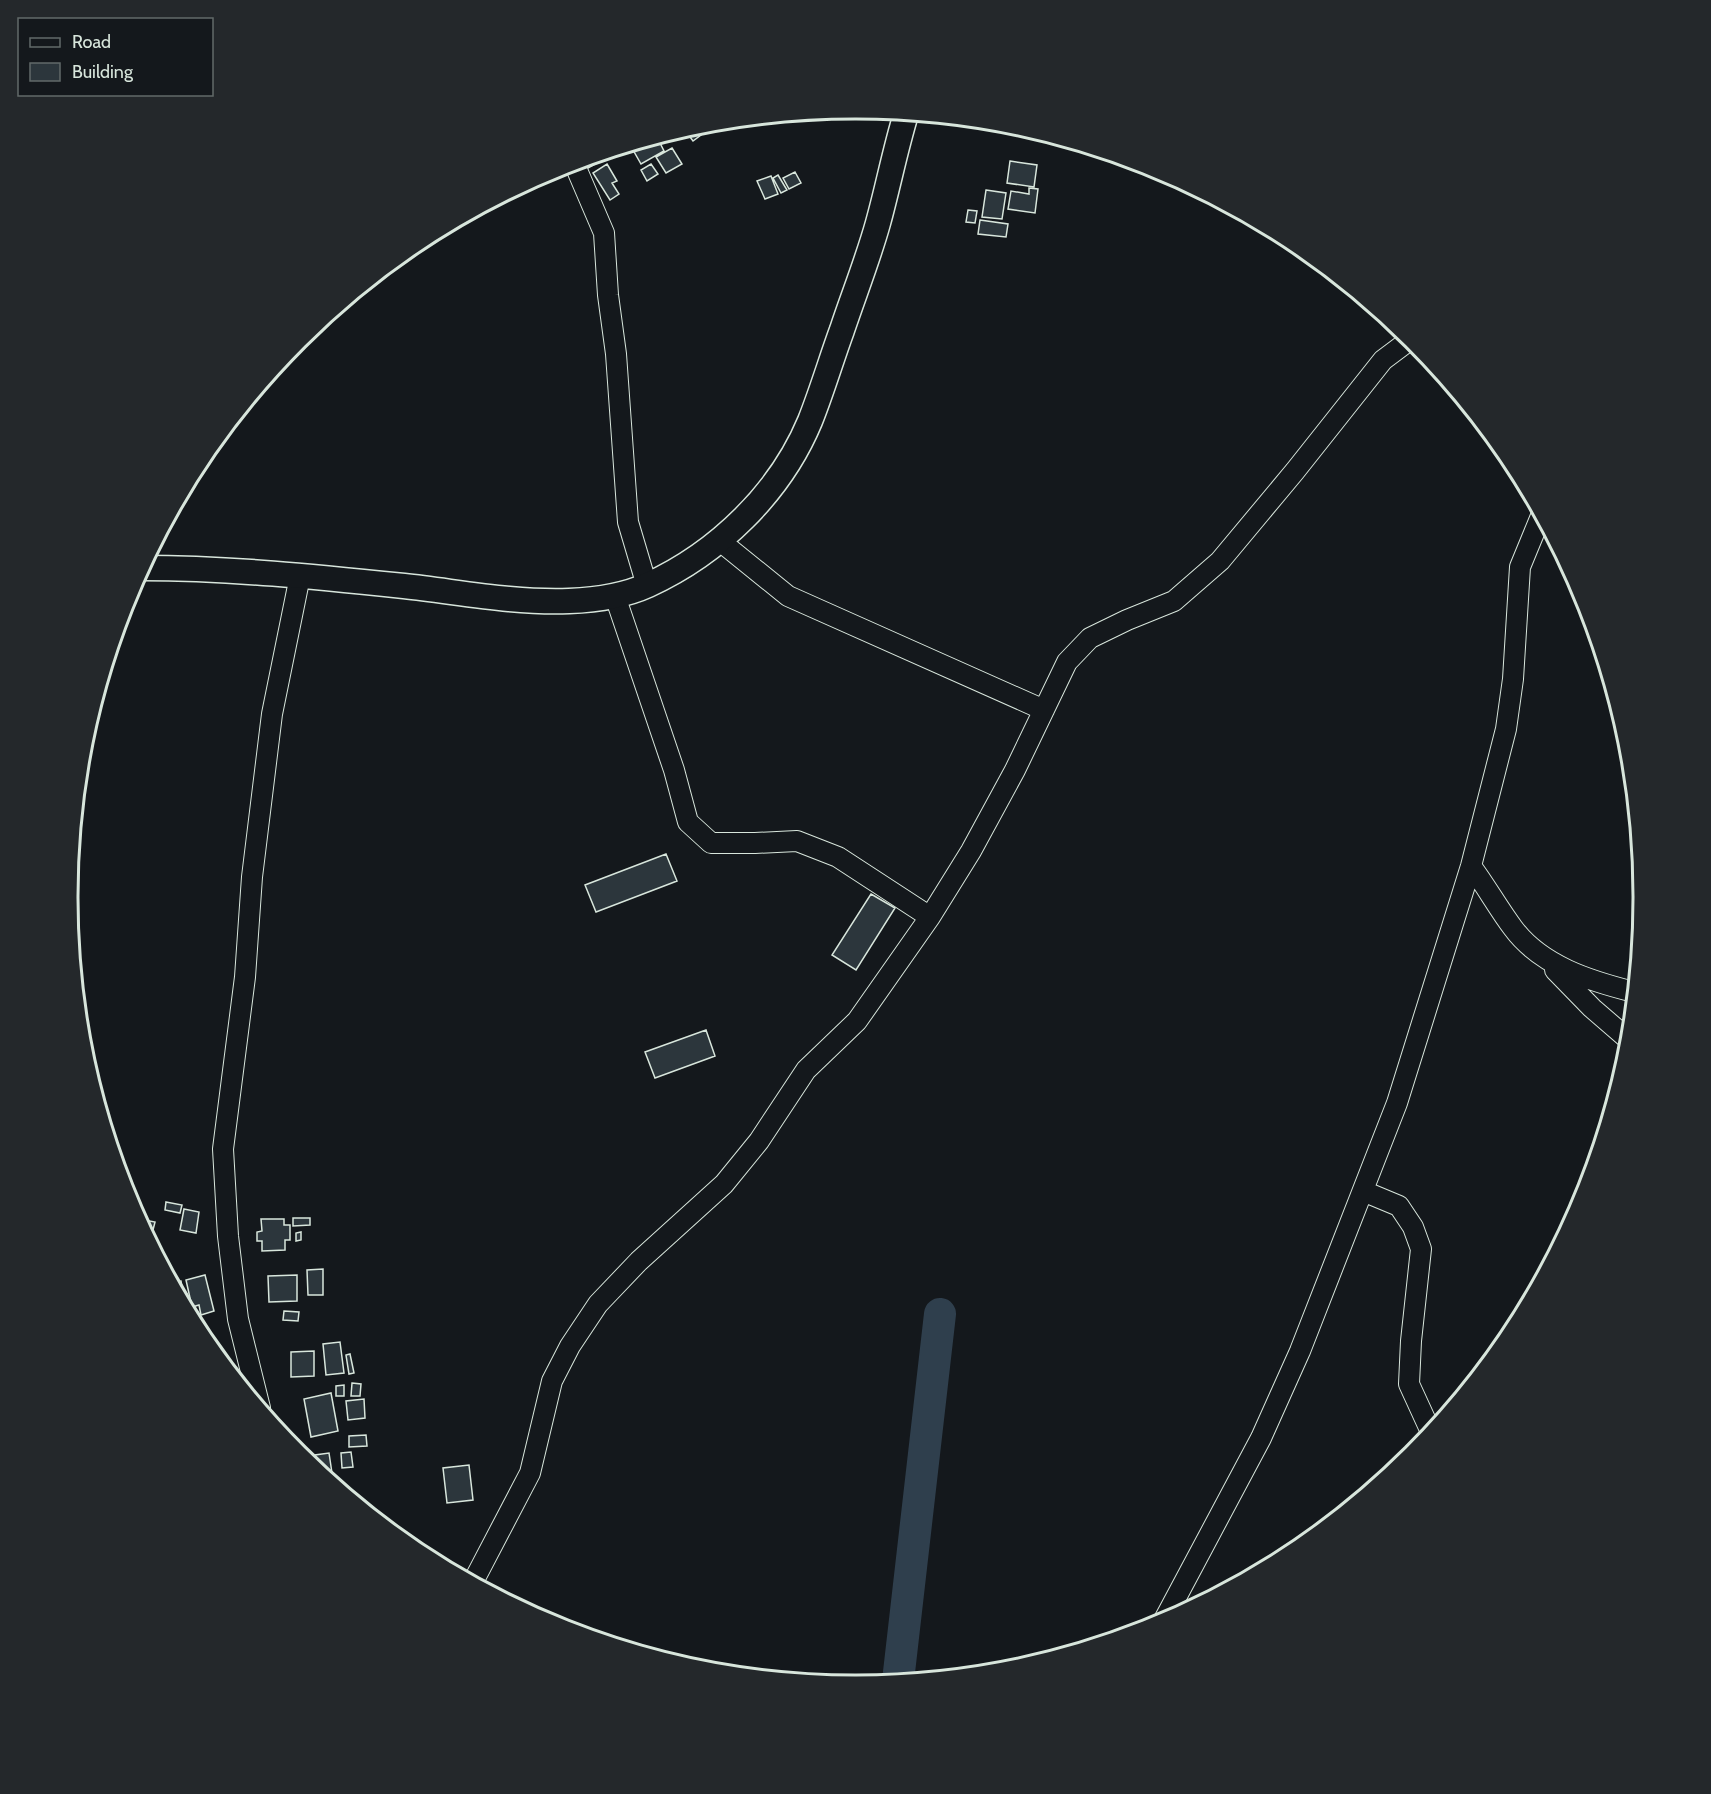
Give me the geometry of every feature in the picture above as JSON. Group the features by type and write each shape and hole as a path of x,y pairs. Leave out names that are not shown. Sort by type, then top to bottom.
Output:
{"main road":[{"path":"151,568 230,570 522,600 570,601 615,596 647,585 720,542 747,516 767,491 787,463 810,422 877,225 904,121"}],"street":[{"path":"578,172 604,232 608,295 616,354 628,522 647,585"},
{"path":"476,1575 531,1473 552,1381 570,1346 598,1304 639,1261 724,1185 759,1142 806,1070 857,1021 930,917 977,841 1015,770 1067,662 1090,638 1174,601 1220,561 1383,360 1403,345"},
{"path":"1171,1607 1261,1438 1300,1351 1397,1103 1471,866 1506,729 1513,679 1520,567 1538,524"},
{"path":"720,542 788,596 1044,710"},
{"path":"256,1391 238,1319 228,1236 223,1149 244,988 252,877 272,714 300,576"},
{"path":"615,596 674,770 688,822 711,843 797,840 838,856 930,917"},
{"path":"1471,866 1488,888 1514,930 1621,1033"},
{"path":"1543,957 1578,975 1627,990"},
{"path":"1363,1191 1399,1206 1413,1227 1421,1249 1411,1341 1409,1384 1427,1424"}],"building":[{"path":"702,135 693,141 690,137"},
{"path":"661,144 664,151 641,164 634,152"},
{"path":"672,148 682,164 666,173 656,157"},
{"path":"1010,161 1037,165 1034,187 1007,183"},
{"path":"607,164 617,181 612,183 619,194 610,200 593,173"},
{"path":"651,164 658,174 647,181 641,170"},
{"path":"795,172 801,183 789,189 783,178"},
{"path":"778,175 787,190 781,193 773,178"},
{"path":"771,176 778,194 765,199 757,181"},
{"path":"1029,188 1038,189 1035,213 1008,209 1011,191 1029,194"},
{"path":"986,190 1006,193 1002,219 982,217"},
{"path":"968,210 977,211 975,223 966,222"},
{"path":"980,220 1008,224 1006,237 978,234"},
{"path":"666,854 677,881 596,912 585,885"},
{"path":"871,894 895,908 856,970 832,955"},
{"path":"706,1030 715,1056 655,1078 645,1052"},
{"path":"166,1202 182,1205 180,1213 165,1210"},
{"path":"184,1209 199,1212 196,1233 180,1230"},
{"path":"293,1218 310,1218 310,1225 293,1226"},
{"path":"261,1219 284,1219 284,1225 290,1225 290,1240 285,1240 285,1250 262,1251 262,1241 257,1241 257,1232 262,1231"},
{"path":"149,1221 155,1222 153,1230"},
{"path":"301,1232 301,1240 296,1241 296,1233"},
{"path":"323,1269 323,1295 308,1295 307,1270"},
{"path":"205,1275 214,1311 201,1315 199,1305 195,1306 190,1299 186,1280"},
{"path":"297,1275 297,1301 269,1302 268,1276"},
{"path":"284,1311 299,1312 298,1321 283,1320"},
{"path":"340,1342 344,1373 326,1375 323,1344"},
{"path":"314,1351 314,1376 291,1377 291,1352"},
{"path":"350,1354 354,1373 349,1374 346,1355"},
{"path":"352,1383 361,1384 360,1396 351,1396"},
{"path":"344,1385 344,1396 336,1396 336,1386"},
{"path":"331,1393 338,1431 311,1437 304,1399"},
{"path":"364,1399 365,1418 348,1420 346,1401"},
{"path":"366,1435 367,1446 349,1447 349,1436"},
{"path":"351,1452 353,1467 342,1468 341,1453"},
{"path":"329,1453 332,1471 315,1456"},
{"path":"469,1465 473,1500 447,1503 443,1468"}],"waterway":[{"path":"899,1673 940,1314"}]}
